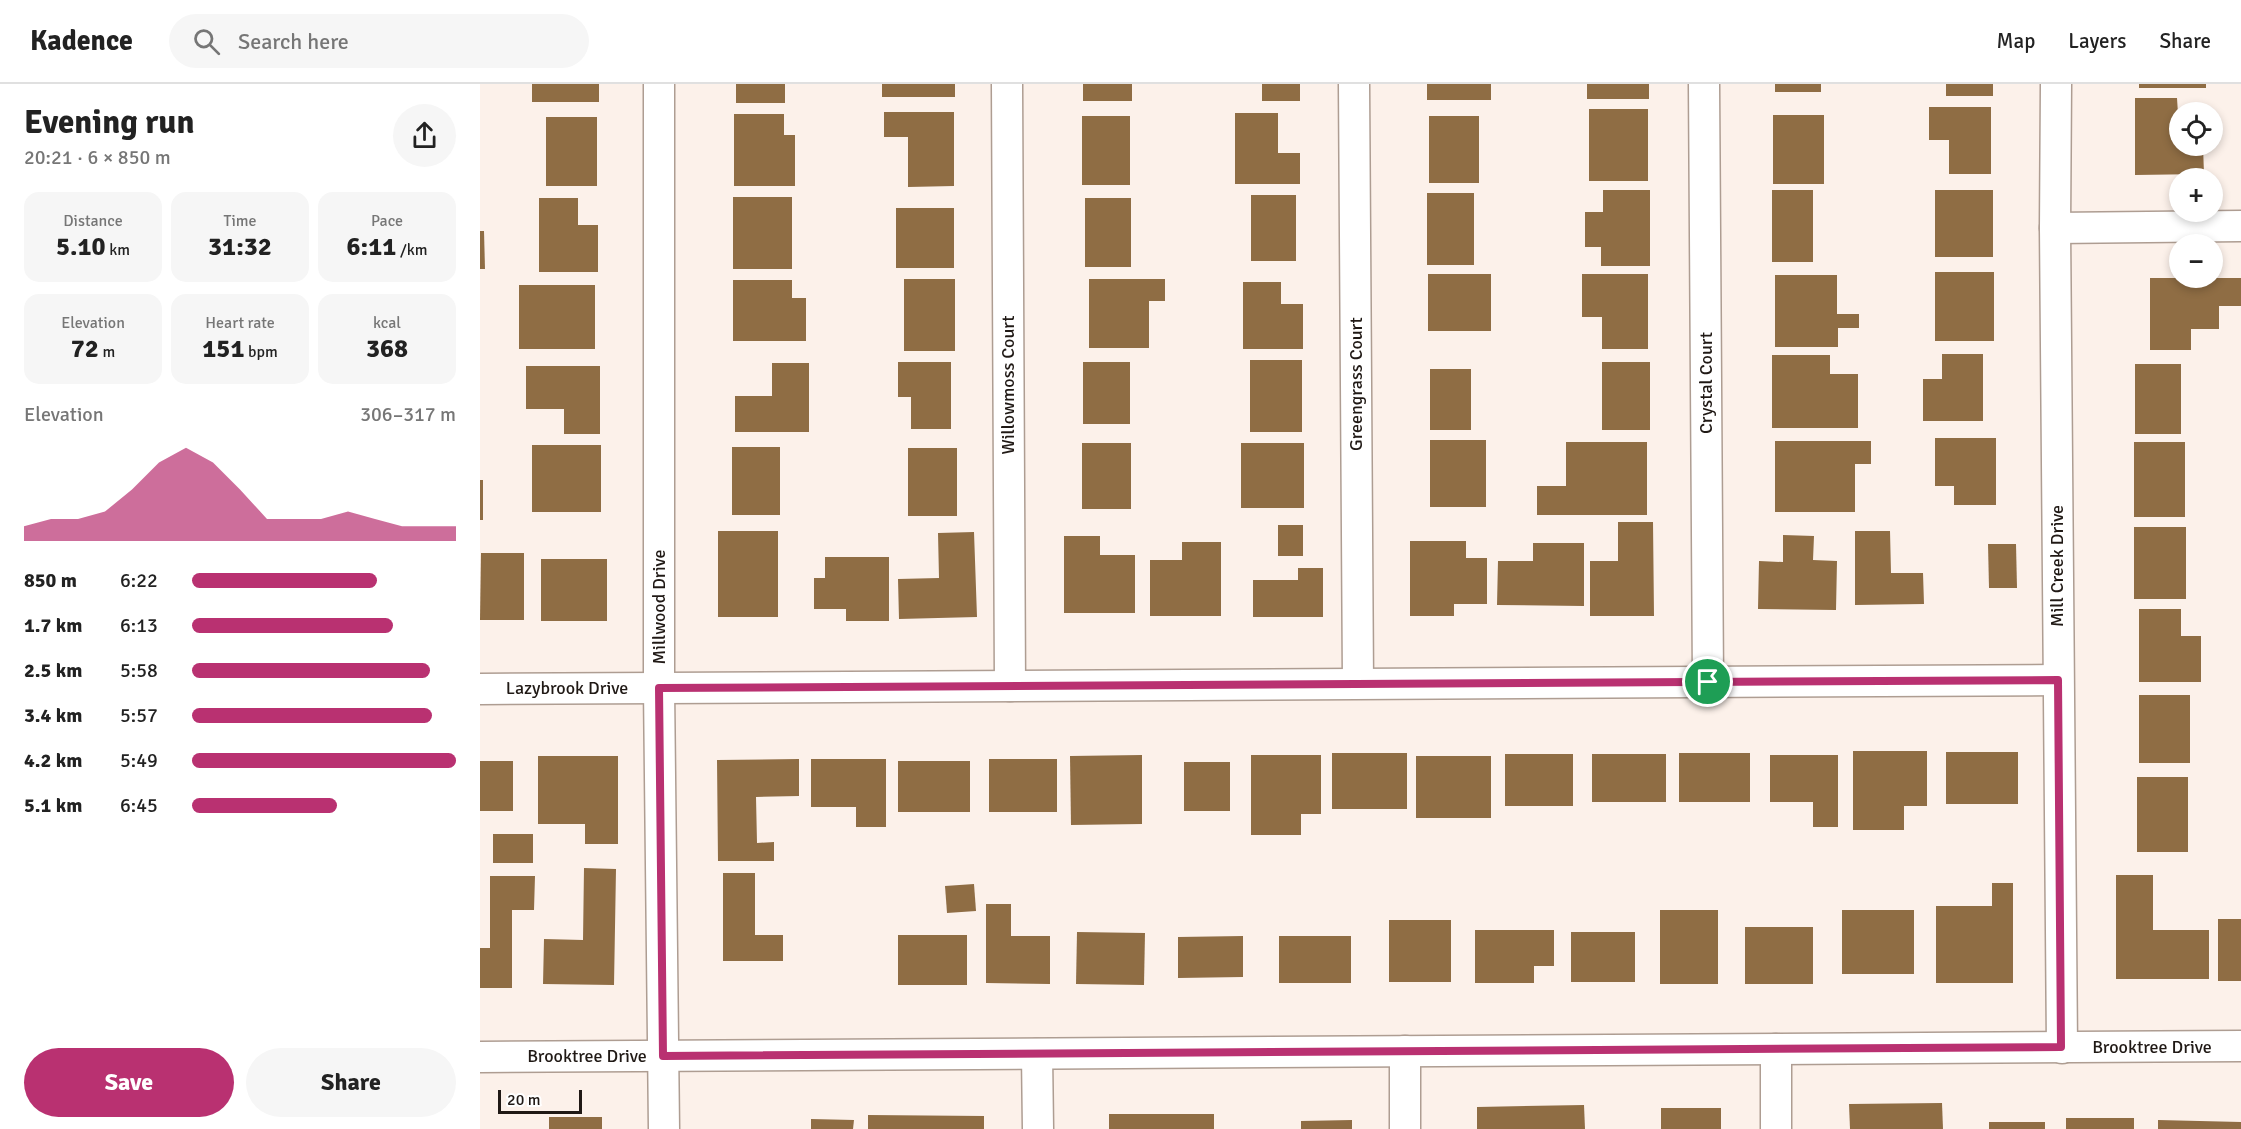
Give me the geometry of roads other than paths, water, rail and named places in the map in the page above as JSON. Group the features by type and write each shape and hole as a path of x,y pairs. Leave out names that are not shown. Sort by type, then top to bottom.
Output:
{"street":[{"name":"Millwood Drive","path":"658,84 659,688 664,1129"},
{"name":"Willowmoss Court","path":"1007,84 1010,686"},
{"name":"Greengrass Court","path":"1354,84 1358,683"},
{"name":"Crystal Court","path":"1704,84 1708,682"},
{"name":"Mill Creek Drive","path":"2056,84 2061,1047"},
{"path":"2055,228 2241,226"},
{"name":"Lazybrook Drive","path":"480,688 2058,680"},
{"name":"Brooktree Drive","path":"480,1057 2241,1046"},
{"path":"1776,1049 1776,1129"},
{"path":"1405,1051 1405,1129"},
{"path":"1037,1053 1038,1129"}]}
